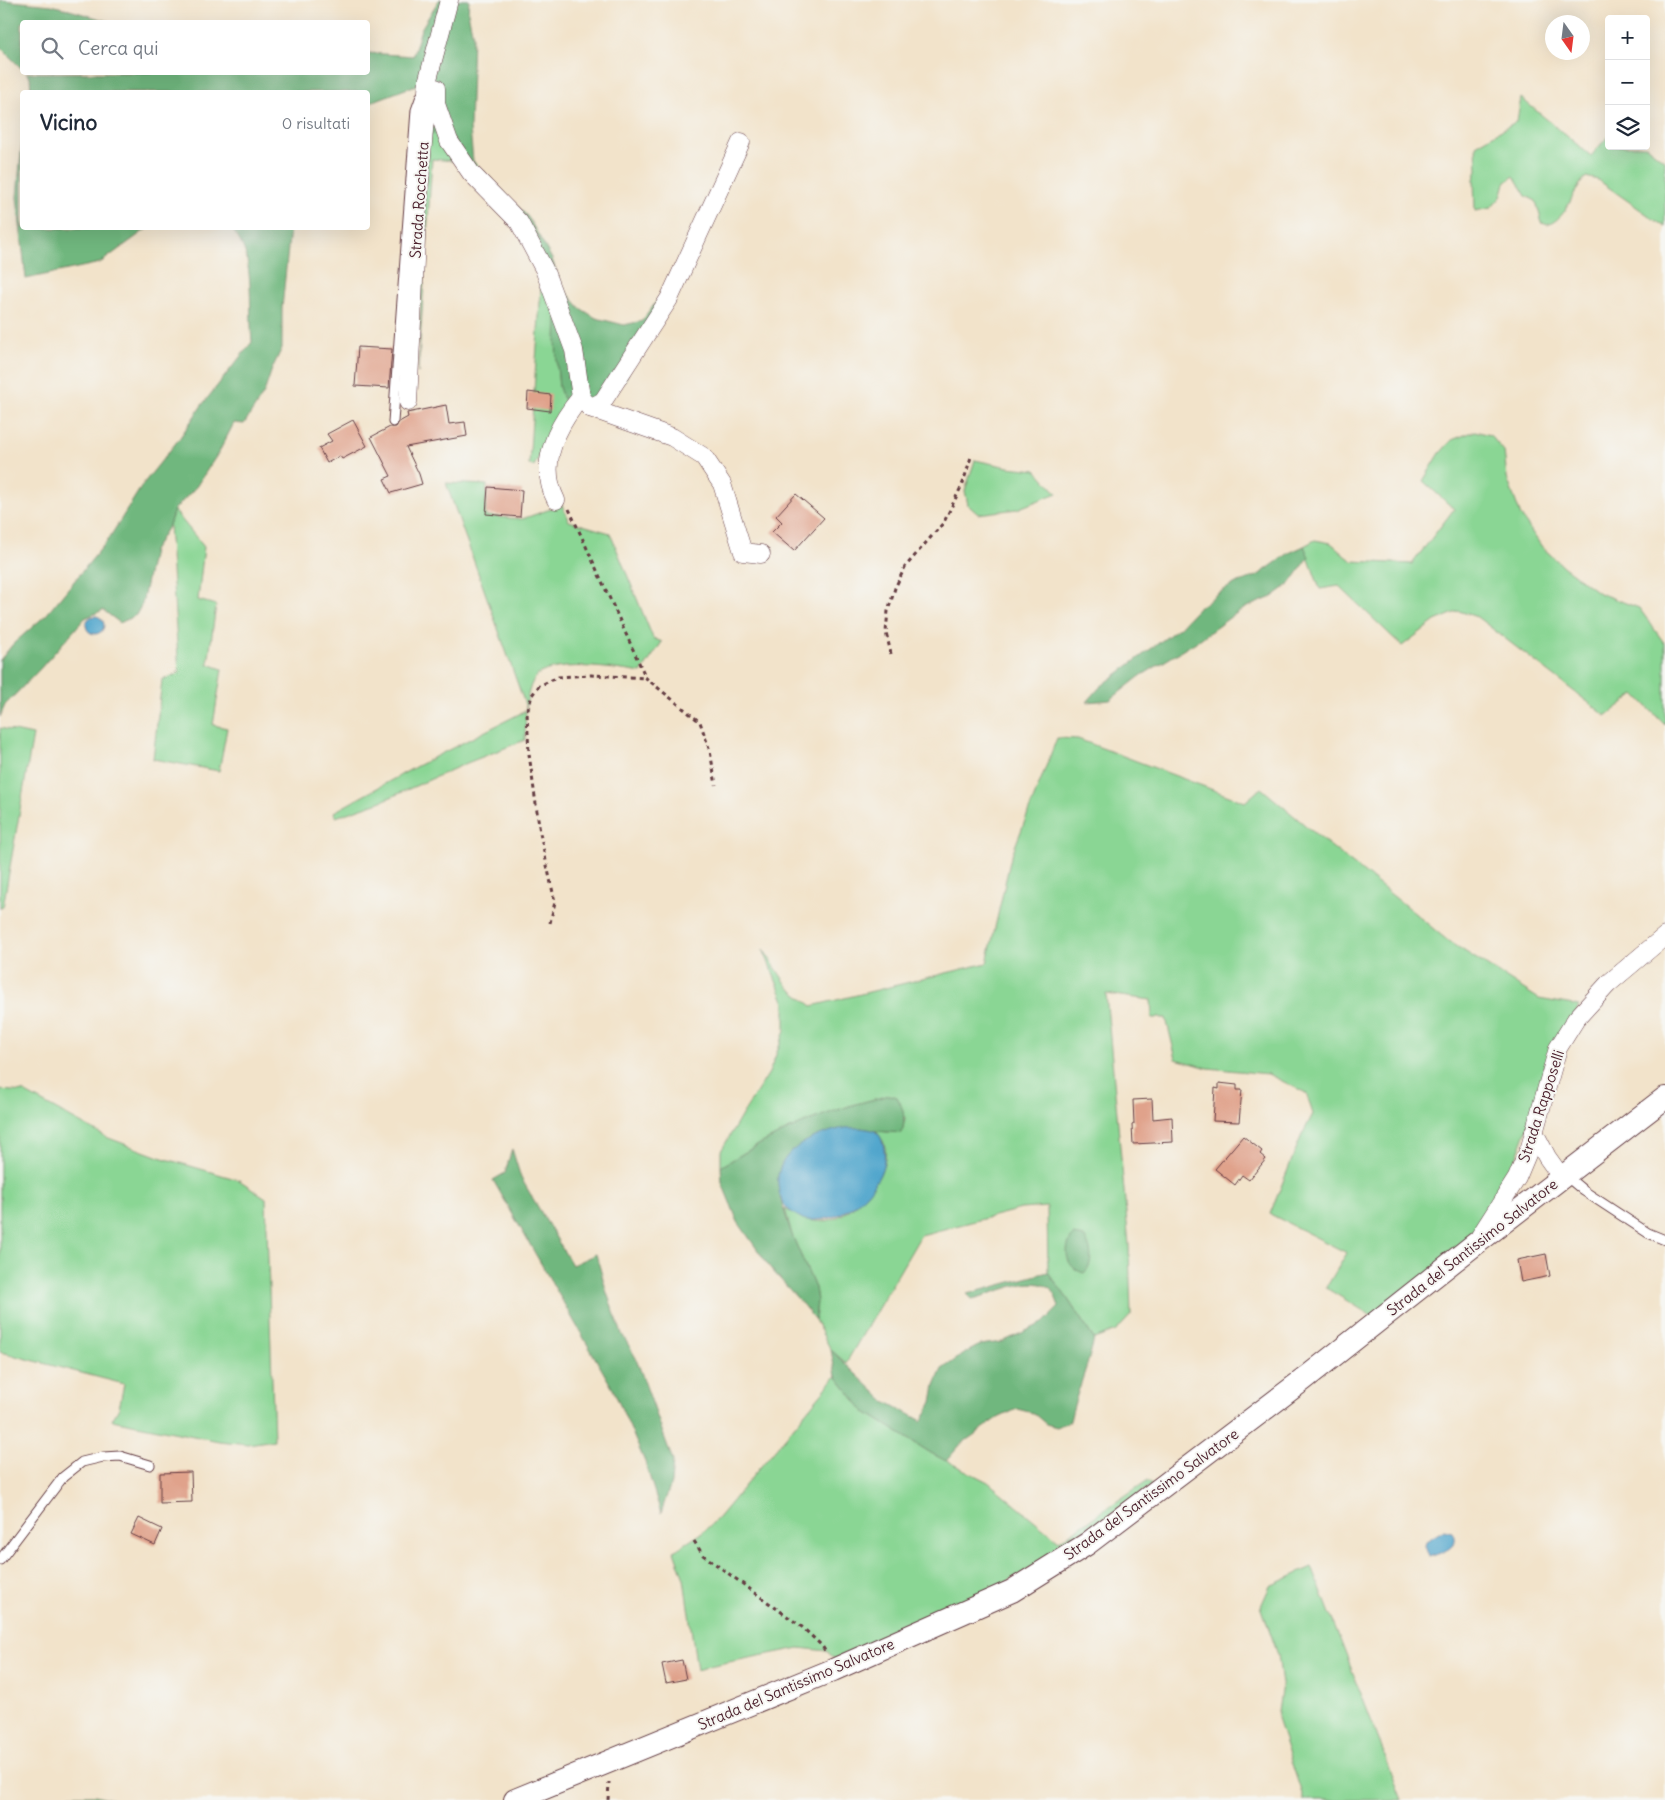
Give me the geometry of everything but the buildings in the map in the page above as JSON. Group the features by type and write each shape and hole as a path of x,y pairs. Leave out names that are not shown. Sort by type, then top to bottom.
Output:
{"street":[{"name":"Strada Rocchetta","path":"408,402 417,219 428,79 436,56 449,0"},
{"path":"436,56 436,104 449,141 471,173 519,222 544,269 574,350 585,402"},
{"path":"556,500 550,489 549,480 551,445 565,417 585,402 602,401 669,299 741,142"},
{"path":"585,402 672,438 704,457 722,484 743,552 761,554"},
{"name":"Strada Rapposelli","path":"1474,1245 1517,1178 1530,1147 1558,1048 1576,1019 1608,984 1665,936"},
{"name":"Strada del Santissimo Salvatore","path":"515,1800 833,1670 1012,1591 1088,1544 1303,1380 1665,1098"},
{"path":"1534,1132 1547,1157 1564,1177"}],"lane":[{"path":"393,422 416,110 428,79"},
{"path":"1564,1177 1640,1228 1665,1240"},
{"path":"0,1560 64,1477 82,1462 103,1457 120,1456 150,1465"}],"path":[{"path":"891,654 886,632 888,611 895,588 904,567 944,522 964,482 972,457"},
{"path":"556,500 568,509 646,678 700,722 710,751 716,785"},
{"path":"550,923 555,902 540,833 529,754 527,713 532,695 539,686 558,677 591,675 646,678"},
{"path":"694,1541 703,1555 802,1627 822,1646 830,1658 833,1670"}],"green space":[{"path":"0,0 52,5 104,20 20,20 20,67 0,47"},
{"path":"439,0 469,0 468,13 473,36 470,128 473,161 528,217 552,259 565,290 580,308 596,318 624,325 642,321 659,298 671,275 625,380 580,406 563,399 559,387 556,339 557,317 533,249 453,143 436,133 418,137 419,84 370,102 370,90 31,90 29,75 370,75 370,53 413,56 421,29"},
{"path":"1521,98 1591,156 1605,140 1605,150 1650,149 1665,161 1665,227 1598,180 1586,177 1580,183 1566,209 1556,220 1548,225 1542,223 1536,201 1526,196 1514,176 1505,183 1501,197 1491,208 1475,211 1476,145 1517,121"},
{"path":"436,133 443,137 453,161 432,159 418,373 427,135"},
{"path":"20,163 20,224 17,197"},
{"path":"21,230 145,230 100,263 26,279"},
{"path":"232,230 290,230 282,308 282,348 264,393 244,424 234,423 219,452 196,487 174,510 169,525 153,551 142,604 136,615 120,623 103,610 85,618 5,705 0,717 0,660 13,644 47,614 108,540 143,484 252,342 250,285 245,252"},
{"path":"542,272 558,317 557,366 559,387 563,399 568,402 534,466 529,465"},
{"path":"1475,431 1490,435 1504,451 1507,478 1521,516 1542,547 1564,567 1599,593 1639,608 1665,644 1665,725 1635,694 1606,716 1477,617 1459,611 1435,621 1402,646 1339,586 1320,589 1304,546 1315,540 1331,543 1352,561 1412,564 1454,509 1423,481 1440,453 1452,440"},
{"path":"975,460 1008,467 1036,470 1057,493 1017,509 978,514 968,505 965,491"},
{"path":"446,483 487,485 485,516 522,519 562,505 569,521 610,533 653,638 662,642 641,673 584,667 553,669 541,673 534,679 526,708"},
{"path":"174,510 204,547 198,600 216,605 208,664 222,669 213,725 227,728 219,771 153,759 162,680 179,673 169,525"},
{"path":"1304,546 1309,557 1290,584 1272,597 1247,607 1232,616 1196,642 1139,677 1110,700 1087,702 1100,687 1180,627 1196,610 1217,594 1236,583 1257,576 1289,553"},
{"path":"526,710 525,740 467,763 382,801 336,817 334,812 417,766"},
{"path":"0,728 33,735 3,907 0,908"},
{"path":"1057,738 1078,739 1245,802 1261,788 1447,940 1539,999 1579,1006 1541,1091 1511,1172 1476,1239 1377,1319 1326,1288 1347,1253 1270,1214 1301,1137 1313,1114 1306,1093 1268,1074 1208,1068 1176,1059 1166,1018 1152,1018 1151,1000 1106,994 1129,1245 1131,1315 1116,1331 1094,1339 1048,1272 1047,1207 1021,1209 921,1235 846,1363 831,1350 815,1320 817,1301 815,1288 792,1235 785,1209 809,1220 825,1221 836,1218 859,1202 878,1178 883,1166 885,1153 883,1141 876,1131 902,1133 905,1118 897,1097 890,1095 821,1116 776,1136 721,1167 721,1151 769,1073 785,1031 785,1003 763,949 789,988 812,1006 987,963 1011,857"},
{"path":"0,1090 24,1092 106,1137 159,1157 239,1180 266,1198 274,1440 248,1444 219,1441 112,1420 119,1408 124,1384 0,1352"},
{"path":"890,1095 897,1097 902,1107 904,1119 902,1133 861,1128 780,1197 792,1235 815,1288 817,1301 815,1320 771,1269 738,1222 722,1183 721,1167 762,1143 806,1122 849,1106"},
{"path":"512,1149 521,1178 572,1265 596,1254 607,1293 622,1334 636,1358 673,1461 671,1483 661,1513 645,1462 613,1389 493,1180 505,1173"},
{"path":"1073,1235 1084,1237 1089,1246 1091,1261 1084,1273 1073,1267 1068,1257 1068,1246"},
{"path":"1048,1272 1094,1339 1070,1421 1057,1427 1046,1424 1033,1413 1017,1409 998,1418 961,1444 946,1461 864,1411 836,1376 831,1350 883,1400 922,1421 932,1402 935,1385 942,1369 980,1345 1002,1342 1043,1323 1059,1307 1052,1291 1040,1284 1021,1284 972,1299 967,1294"},
{"path":"836,1376 864,1411 931,1453 988,1482 1059,1541 1148,1480 1152,1485 1058,1553 978,1598 835,1660 827,1651 799,1648 697,1670 684,1579 674,1551 702,1533 718,1518"},
{"path":"1312,1567 1402,1800 1304,1800 1277,1719 1282,1684 1278,1655 1261,1606 1270,1586"},
{"path":"68,1795 95,1795 116,1800 57,1800"}],"water":[{"path":"95,616 103,621 104,625 99,633 95,634 87,629 86,625 91,617"},
{"path":"842,1128 861,1128 878,1133 884,1148 884,1161 880,1174 864,1197 852,1207 827,1219 804,1220 787,1209 782,1202 778,1186 778,1174 788,1155 796,1147 817,1136"},
{"path":"1444,1530 1453,1532 1455,1542 1449,1549 1429,1557 1425,1546 1426,1541"}]}
